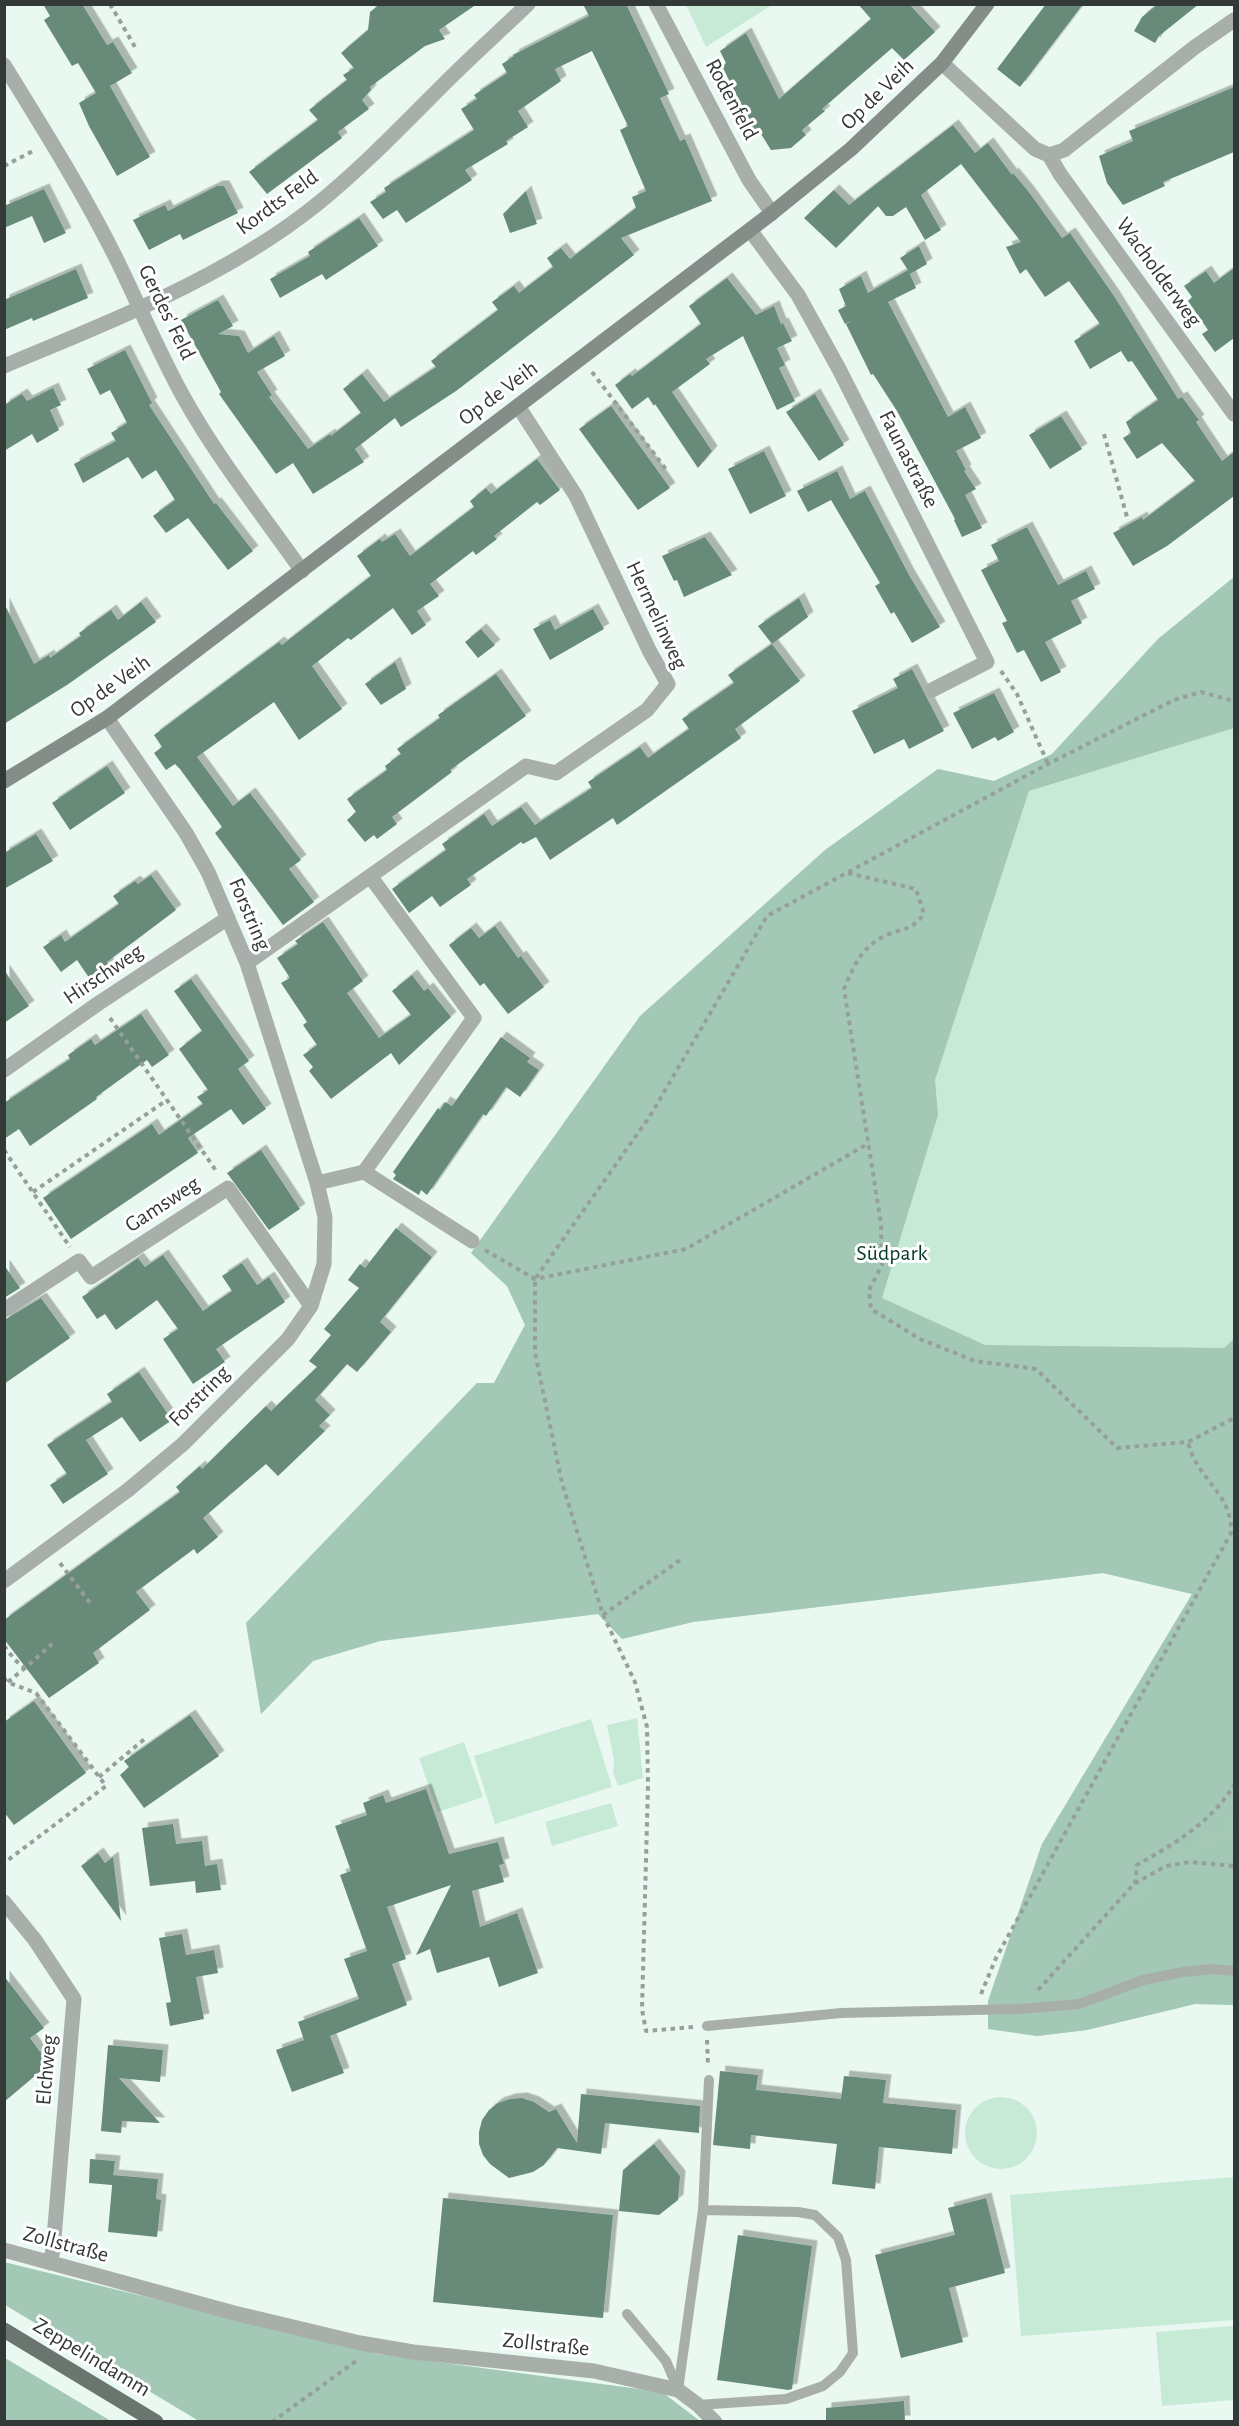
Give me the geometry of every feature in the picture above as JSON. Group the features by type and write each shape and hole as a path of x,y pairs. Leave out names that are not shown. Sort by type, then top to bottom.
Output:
{"main road":[{"name":"Zeppelindamm","path":"4,2330 156,2421"}],"street":[{"name":"Kordts Feld","path":"4,366 140,309 230,262 315,206 385,144 449,78 528,4"},
{"name":"Rodenfeld","path":"656,4 749,180 772,213"},
{"name":"Op de Veih","path":"4,781 107,718 772,213 851,149 942,63 987,4"},
{"path":"1049,155 1064,150 1195,47 1234,20"},
{"name":"Wacholderweg","path":"942,63 1035,149 1049,155 1060,174 1234,414"},
{"name":"Gerdes' Feld","path":"4,65 51,141 116,258 162,356 190,408 225,463 302,571"},
{"name":"Faunastraße","path":"750,230 798,295 834,360 987,662"},
{"name":"Hermelinweg","path":"247,963 526,766 556,773 646,710 668,684 650,652 576,496 518,406"},
{"path":"932,690 987,662"},
{"name":"Forstring","path":"4,1581 128,1490 183,1444 288,1339 310,1306 320,1279 326,1248 325,1217 317,1183 247,963 208,872 186,833 107,718"},
{"path":"317,1183 364,1172 474,1018 370,876"},
{"name":"Hirschweg","path":"4,1070 99,1003 228,918"},
{"path":"364,1172 472,1241"},
{"name":"Gamsweg","path":"79,1261 91,1277 228,1188 310,1306"},
{"path":"4,1311 79,1261"},
{"name":"Elchweg","path":"4,1902 35,1940 74,1999 53,2250 50,2263"},
{"name":"Zollstraße","path":"4,2250 234,2313 360,2343 413,2352 594,2371 678,2390 715,2421"}],"lane":[{"path":"707,2026 841,2013 1021,2009 1079,2004 1143,1980 1213,1969 1234,1971"},
{"path":"678,2390 703,2210 709,2080"},
{"path":"698,2405 786,2399 823,2386 840,2372 853,2354 846,2260 838,2237 823,2222 815,2215 798,2212 703,2210"},
{"path":"627,2314 666,2361 678,2390"}],"path":[{"path":"110,4 135,47"},
{"path":"4,166 51,141"},
{"path":"581,358 668,472"},
{"path":"1104,434 1127,517"},
{"path":"987,662 1002,671 1017,694 1048,764"},
{"path":"709,2080 707,2026 646,2031 642,2009 648,1785 647,1727 635,1682 603,1615 562,1483 535,1353 536,1279 650,1116 767,916 1048,764 1174,700 1201,692 1234,701"},
{"path":"848,873 916,889 924,914 915,926 886,935 859,955 844,989 881,1224 882,1265 869,1290 871,1309 920,1338 975,1361 1036,1369 1117,1448 1188,1442 1234,1418"},
{"path":"99,1003 228,1188"},
{"path":"33,1192 167,1100"},
{"path":"472,1241 536,1279 686,1249 868,1143"},
{"path":"4,1150 79,1261"},
{"path":"978,2010 982,1991 996,1958 1231,1533 1232,1518 1222,1498 1191,1457 1188,1442"},
{"path":"49,1548 90,1603"},
{"path":"603,1615 680,1560"},
{"path":"6,1680 26,1668 52,1644"},
{"path":"4,1646 15,1660 26,1668"},
{"path":"4,1863 106,1786 36,1693 6,1680"},
{"path":"99,1776 147,1737"},
{"path":"1134,1884 1137,1865 1179,1841 1224,1802 1234,1785"},
{"path":"1021,2009 1134,1884 1166,1866 1182,1863 1234,1866"},
{"path":"272,2421 356,2362 360,2343"}],"green space":[{"path":"686,5 772,5 706,47"},
{"name":"Südpark","path":"1234,577 1234,2005 1195,2004 1087,2030 1037,2036 988,2029 988,2001 1042,1844 1192,1594 1103,1573 693,1622 622,1639 598,1614 380,1641 313,1661 261,1714 246,1623 477,1383 494,1383 525,1325 507,1286 471,1253 825,850 938,769 994,781 1052,754 1158,639"},
{"name":"Südpark","path":"1234,577 1234,728 1029,791 935,1080 938,1115 882,1298 985,1345 1224,1348 1234,1339 1234,2005 1195,2004 1087,2030 1037,2036 988,2029 988,2001 1042,1844 1192,1594 1103,1573 693,1622 622,1639 598,1614 380,1641 313,1661 261,1714 246,1623 477,1383 494,1383 525,1325 507,1286 471,1253 640,1016 825,850 938,769 994,781 1052,754 1158,639"},
{"path":"637,1718 643,1778 618,1786 613,1772 614,1760 607,1725"},
{"path":"591,1719 612,1787 495,1824 474,1756"},
{"path":"464,1742 483,1797 438,1812 419,1758"},
{"path":"611,1803 618,1826 552,1846 545,1822"},
{"path":"1001,2097 1021,2103 1031,2113 1037,2133 1031,2153 1021,2163 1001,2169 981,2163 971,2153 965,2133 971,2113 981,2103"},
{"path":"1234,2177 1234,2320 1021,2336 1010,2195"},
{"path":"4,2262 378,2354 662,2392 700,2421 199,2421 5,2305"},
{"path":"1234,2326 1234,2400 1162,2406 1156,2332"},
{"path":"5,2358 111,2421 5,2421"}],"shaded area":[{"path":"1234,1804 1234,1840 1227,1833"}],"building":[{"path":"43,4 82,4 107,45 113,42 132,73 110,86 150,157 117,176 79,103 96,93 78,63 72,66 44,20 50,16"},
{"path":"380,4 477,4 439,30 445,39 425,46 370,87 371,90 362,100 369,109 338,132 342,138 267,194 249,172 318,120 309,110 347,80 343,75 354,68 341,53 368,30 370,12"},
{"path":"583,4 626,4 669,94 660,98 680,141 685,139 712,201 621,238 634,255 456,391 401,427 395,418 355,449 364,462 313,494 293,463 276,474 219,394 221,392 181,320 218,300 233,326 218,334 239,336 248,353 274,336 285,356 257,372 272,395 269,397 308,449 330,434 331,436 361,413 343,389 362,374 384,402 436,367 431,361 498,310 492,302 514,286 519,293 553,267 547,258 561,248 570,259 636,208 632,197 646,191 620,130 628,126 592,51 555,69 561,81 518,111 528,127 506,141 508,144 465,170 472,180 406,223 397,210 383,219 370,202 386,192 384,188 474,130 461,109 477,99 474,95 507,73 502,64 513,55 589,16"},
{"path":"858,4 909,4 935,32 904,60 892,48 822,109 825,111 802,130 806,135 791,148 771,150 761,134 755,132 722,66 726,63 720,51 746,33 779,99 871,19"},
{"path":"1046,4 1083,4 1020,87 997,69"},
{"path":"1158,4 1199,4 1159,36 1155,43 1134,31 1142,17"},
{"path":"1234,87 1234,152 1163,182 1165,186 1123,205 1107,183 1099,156 1133,141 1129,131"},
{"path":"953,125 975,153 988,143 1012,175 1013,173 1028,191 1062,238 1070,233 1114,296 1178,399 1182,397 1199,420 1196,422 1222,461 1234,452 1234,496 1167,546 1133,566 1113,533 1142,517 1143,520 1195,481 1162,443 1137,459 1123,438 1131,433 1126,422 1158,400 1132,361 1128,362 1121,351 1090,369 1074,341 1100,324 1069,281 1045,297 1026,269 1020,274 1006,247 1021,242 961,164 921,195 941,230 925,240 906,207 893,216 886,216 878,206 836,248 804,218 834,190 849,205"},
{"path":"217,186 224,186 238,213 183,240 180,234 149,250 133,220 165,205 168,211"},
{"path":"44,189 66,233 44,243 32,216 4,228 4,206"},
{"path":"526,191 537,224 510,233 503,214"},
{"path":"359,218 378,246 326,280 322,274 280,298 270,279 310,256 308,252"},
{"path":"919,246 927,264 910,274 900,258"},
{"path":"1234,268 1234,338 1215,352 1202,334 1208,330 1188,301 1192,297 1184,286 1206,271 1214,283"},
{"path":"76,269 88,298 33,321 32,318 4,330 4,300"},
{"path":"908,270 916,288 888,302 948,417 965,407 981,438 956,451 966,470 964,471 976,489 965,495 982,528 962,537 955,519 897,411 873,374 871,375 846,324 853,320 845,324 838,310 846,306 839,289 861,276 868,293"},
{"path":"727,278 756,315 774,306 781,324 783,323 792,341 777,348 785,365 779,368 795,401 777,410 743,336 706,359 710,364 672,392 712,451 698,468 648,397 632,409 615,385 630,374 632,376 701,324 689,306"},
{"path":"125,350 152,403 149,405 214,504 216,503 253,551 228,570 188,518 166,533 153,516 175,500 156,470 142,479 128,457 83,483 74,464 116,441 111,433 127,423 110,390 100,395 87,369"},
{"path":"53,388 61,405 50,410 59,430 37,443 32,434 4,451 4,405 22,394 27,401"},
{"path":"815,394 844,445 819,461 786,412"},
{"path":"611,406 670,488 638,510 579,429"},
{"path":"1061,416 1082,449 1050,469 1029,435"},
{"path":"764,451 786,496 750,514 728,469"},
{"path":"537,459 560,490 540,505 537,502 494,536 497,539 476,555 473,551 430,584 439,596 417,611 426,625 412,635 393,608 351,640 348,638 312,666 342,709 299,740 274,702 197,757 233,806 250,793 301,860 289,869 314,902 283,925 215,833 222,827 180,769 175,764 166,770 154,753 162,747 154,735 279,642 282,645 371,576 357,556 380,539 382,542 395,534 410,556 474,507 470,501 486,488 491,494"},
{"path":"837,471 850,499 865,491 909,575 940,627 912,643 894,612 891,614 875,586 880,583 831,500 808,512 797,491"},
{"path":"1027,527 1058,585 1086,571 1095,589 1071,601 1082,623 1045,642 1061,672 1041,682 1024,650 1017,653 1002,623 1007,621 981,570 999,561 991,545"},
{"path":"705,537 732,575 684,597 677,580 674,581 662,556"},
{"path":"799,598 808,617 772,644 758,626"},
{"path":"141,602 156,622 67,685 4,724 4,603 34,664 49,655 50,658 81,636 79,633 111,610 118,620"},
{"path":"593,609 604,629 550,660 533,629 550,620 555,630"},
{"path":"481,629 495,645 478,658 465,642"},
{"path":"772,644 800,681 735,729 741,738 617,825 613,818 550,860 536,837 523,844 521,842 467,879 471,885 440,907 432,896 409,913 392,889 446,850 442,844 484,814 492,826 521,807 535,825 592,788 588,782 640,747 648,758 689,729 682,719 734,683 728,675"},
{"path":"395,662 406,689 381,705 365,684"},
{"path":"912,669 944,731 909,749 904,739 874,754 852,711 898,688 893,679"},
{"path":"496,674 526,716 450,770 452,772 392,817 397,824 377,839 374,835 365,842 347,820 356,812 347,799 387,770 385,766 401,754 397,749 440,718 438,715"},
{"path":"994,693 1014,732 998,741 995,737 972,749 953,713"},
{"path":"107,766 125,793 70,830 52,803"},
{"path":"36,834 53,861 4,889 4,853"},
{"path":"151,875 176,910 107,962 109,965 90,979 77,960 61,972 43,947 61,935 65,942 119,904 113,896 135,881 138,884"},
{"path":"323,922 363,981 347,993 379,1038 411,1015 392,991 412,975 424,991 428,988 451,1017 399,1065 391,1053 331,1099 309,1071 313,1067 303,1055 317,1045 303,1025 307,1022 281,983 290,978 277,958 298,944 295,941"},
{"path":"495,926 518,958 521,956 544,987 508,1014 484,983 480,986 449,945 471,928 479,938"},
{"path":"4,970 29,1006 4,1023"},
{"path":"191,979 249,1061 238,1069 266,1109 243,1125 231,1109 188,1138 198,1153 71,1239 43,1198 152,1124 159,1135 203,1104 197,1097 208,1090 179,1049 202,1031 174,991"},
{"path":"141,1014 169,1055 152,1067 147,1060 96,1097 97,1099 30,1146 19,1129 4,1139 4,1103 70,1059 68,1055 91,1039 95,1045"},
{"path":"501,1037 530,1058 527,1062 539,1070 520,1097 506,1087 486,1116 483,1114 427,1195 421,1190 419,1195 393,1179 396,1175 393,1172 438,1108 440,1110 445,1102 452,1106"},
{"path":"261,1150 300,1209 269,1230 227,1173"},
{"path":"396,1228 432,1257 380,1322 391,1332 357,1372 347,1364 315,1400 330,1415 319,1426 325,1431 278,1476 266,1464 203,1518 218,1537 197,1554 194,1549 136,1592 150,1610 93,1653 99,1663 49,1698 4,1639 4,1620 180,1492 176,1487 200,1466 202,1469 266,1406 271,1411 317,1367 309,1361 331,1335 324,1329 359,1288 348,1280 360,1264 365,1268"},
{"path":"163,1255 203,1311 232,1291 222,1276 242,1263 257,1285 269,1277 285,1302 216,1349 225,1362 193,1384 163,1339 178,1329 157,1300 116,1330 105,1314 97,1319 82,1297 138,1258 145,1267"},
{"path":"4,1265 20,1288 4,1298"},
{"path":"41,1298 70,1338 4,1384 4,1320"},
{"path":"139,1372 172,1420 140,1442 122,1417 86,1440 108,1474 63,1504 50,1485 67,1474 47,1445 112,1402 107,1394"},
{"path":"34,1701 86,1773 14,1825 4,1812 4,1722"},
{"path":"190,1715 219,1756 144,1808 120,1775 129,1767 124,1761"},
{"path":"426,1789 449,1854 498,1842 504,1864 499,1865 504,1882 472,1891 480,1927 517,1913 538,1973 499,1987 489,1957 437,1973 430,1949 416,1955 451,1885 387,1907 406,1959 392,1964 407,2005 330,2036 344,2073 292,2092 276,2050 304,2040 298,2022 359,1999 344,1959 367,1951 340,1875 351,1871 335,1826 367,1815 363,1803 383,1795 386,1803"},
{"path":"173,1824 176,1844 202,1841 205,1866 217,1864 221,1890 196,1893 195,1881 150,1886 142,1828"},
{"path":"98,1853 105,1863 113,1857 121,1921 81,1866"},
{"path":"182,1934 186,1955 214,1950 218,1973 196,1977 204,2019 170,2026 166,2003 171,2002 159,1938"},
{"path":"4,1976 44,2028 30,2038 49,2064 4,2102"},
{"path":"108,2045 163,2050 160,2082 119,2078 160,2123 122,2121 121,2133 101,2131"},
{"path":"720,2071 758,2075 756,2090 841,2099 844,2076 886,2080 883,2103 956,2110 952,2154 879,2147 875,2189 832,2184 837,2144 751,2135 750,2149 713,2145"},
{"path":"581,2094 700,2106 699,2133 605,2123 601,2154 557,2148 544,2165 533,2172 509,2178 490,2164 483,2155 479,2144 482,2120 498,2103 510,2099 522,2098 534,2102 549,2112 556,2109 577,2143"},
{"path":"654,2144 680,2176 678,2200 659,2215 619,2211 623,2170"},
{"path":"90,2159 115,2161 112,2185 89,2183"},
{"path":"113,2175 158,2179 156,2199 161,2200 157,2237 108,2232"},
{"path":"443,2198 613,2215 603,2318 433,2302"},
{"path":"986,2198 1005,2273 949,2288 963,2342 901,2358 875,2255 955,2235 948,2208"},
{"path":"738,2235 812,2246 792,2389 717,2380"},
{"path":"904,2401 905,2421 826,2421 826,2408"}],"waterway":[{"path":"1072,1961 1123,1905 1145,1890 1153,1864 1171,1856 1190,1853 1209,1839 1227,1833 1234,1823"}]}
